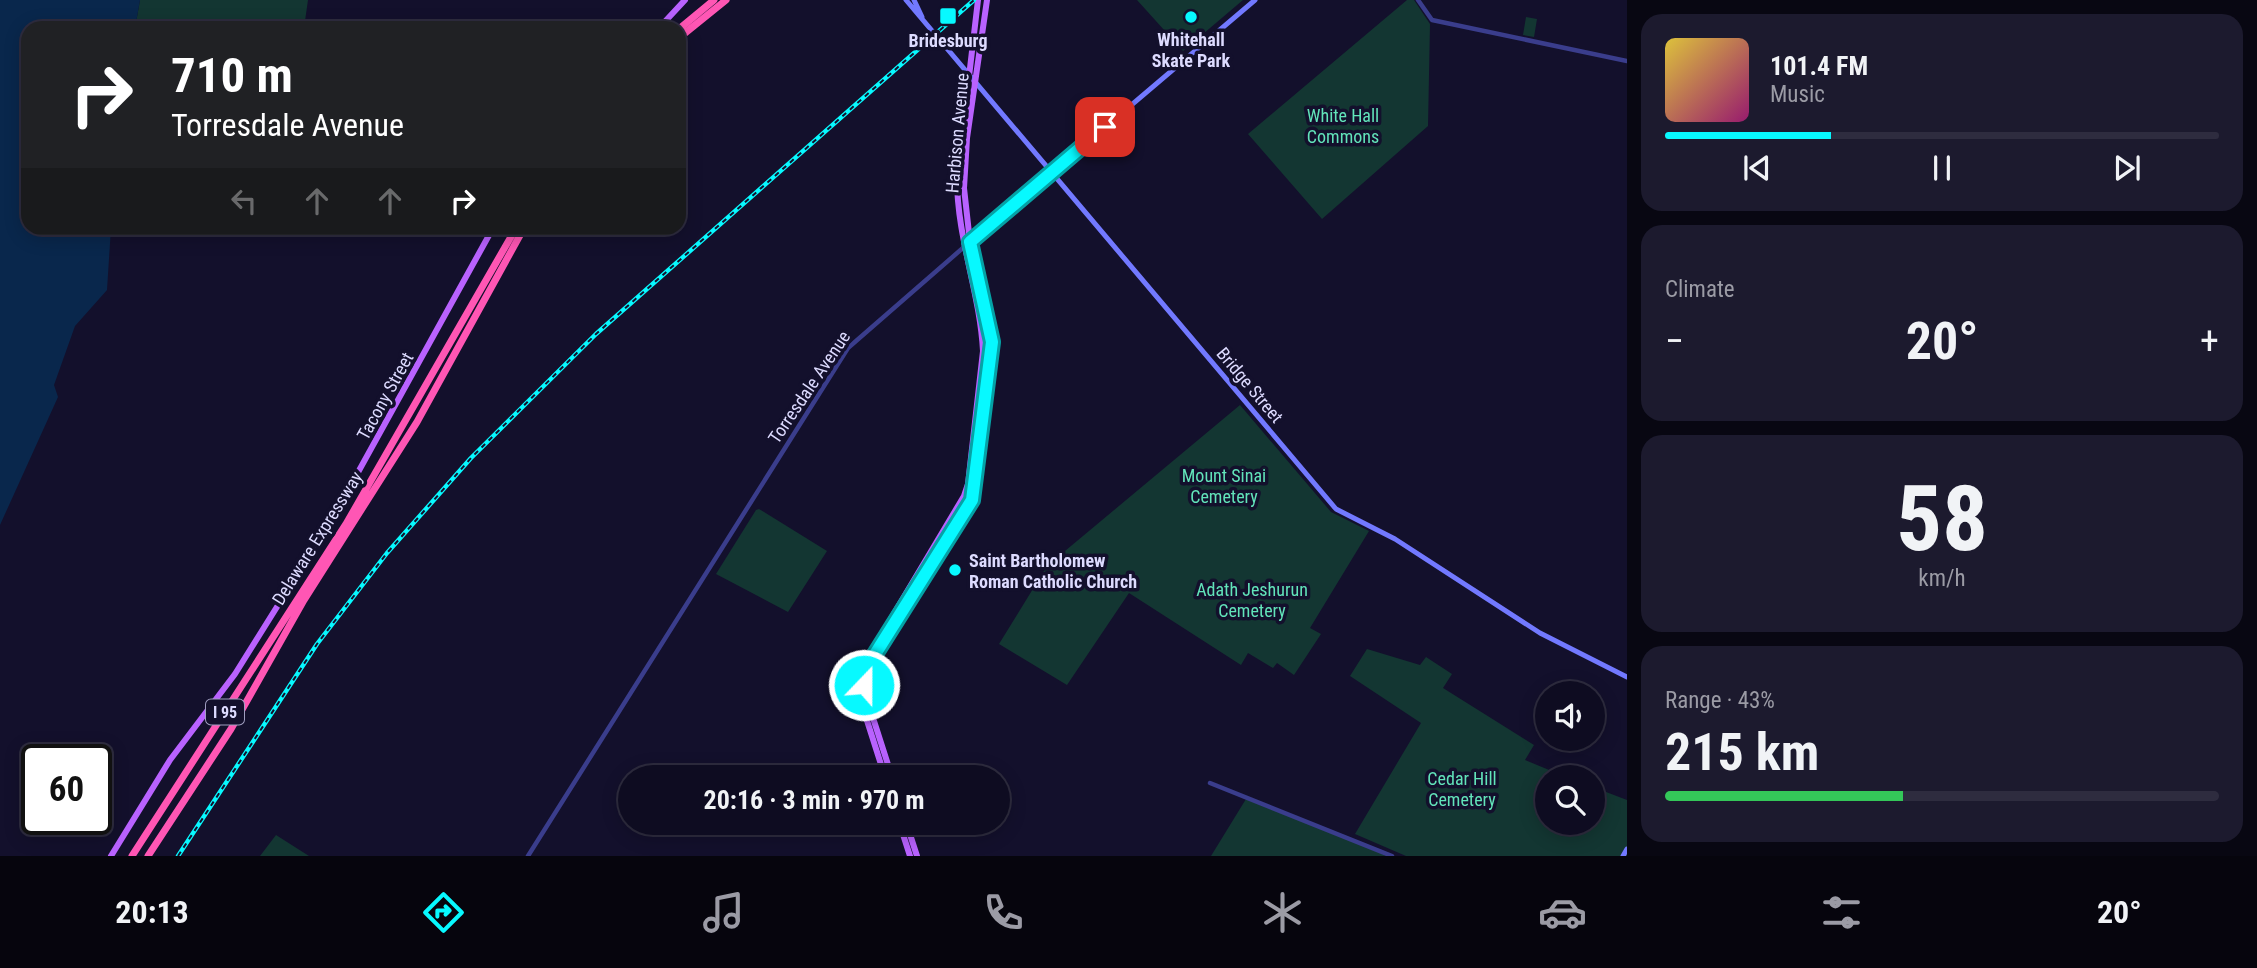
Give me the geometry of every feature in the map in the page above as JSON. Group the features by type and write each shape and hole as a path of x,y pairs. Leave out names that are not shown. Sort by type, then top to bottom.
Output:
{"highway":[{"path":"686,23 714,0"},
{"path":"686,32 726,0"},
{"name":"Delaware Expressway","path":"132,856 320,569 413,419 496,272 513,235"},
{"name":"Delaware Expressway","path":"503,258 519,235"},
{"name":"Delaware Expressway","path":"148,856 231,729 320,569"}],"main road":[{"path":"666,21 685,0"},
{"name":"Bridge Street","path":"906,0 1336,509 1395,539 1539,632 1627,677"},
{"name":"Bridge Street","path":"914,0 926,23"},
{"name":"Harbison Avenue","path":"881,765 859,695 858,674 964,496 983,351 982,330 957,208 957,179 978,0"},
{"name":"Harbison Avenue","path":"888,765 865,693 864,677 972,500 992,342 970,242 964,188 986,0"},
{"name":"Torresdale Avenue","path":"964,247 1255,0"},
{"name":"Tacony Street","path":"111,856 170,760 235,674 335,514 489,235"},
{"path":"982,330 990,329"},
{"path":"983,351 992,342"},
{"path":"903,835 910,856"},
{"path":"910,835 917,856"},
{"path":"1623,856 1627,849"}],"street":[{"path":"1418,0 1432,20 1627,61"},
{"name":"Torresdale Avenue","path":"528,856 848,348 964,247"},
{"path":"1210,783 1391,856"}],"green space":[{"path":"140,0 308,0 305,21 136,21"},
{"path":"1137,0 1243,0 1183,51"},
{"name":"White Hall Commons","path":"1407,0 1414,0 1430,24 1428,126 1322,219 1248,134"},
{"path":"1526,17 1537,19 1534,37 1523,35"},
{"path":"1240,405 1331,512 1369,531 1310,628 1321,634 1294,675 1277,663 1273,668 1248,653 1241,665 1129,593 1067,685 999,644 1047,566"},
{"path":"759,509 827,551 788,612 716,574"},
{"name":"Cedar Hill Cemetery","path":"1367,649 1420,665 1426,657 1452,674 1443,688 1534,745 1525,760 1537,765 1535,835 1605,835 1605,792 1627,800 1627,856 1406,856 1355,834 1421,723 1350,676"},
{"path":"1246,799 1362,843 1386,856 1211,856"},
{"path":"276,835 309,856 260,856"}],"water":[{"path":"0,0 140,0 136,21 21,21 21,235 111,235 107,290 75,326 54,385 58,397 0,525"}],"railway":[{"path":"178,856 317,644 387,553 471,458 596,334 974,0"}],"place":[{"name":"Bridesburg","path":"948,16"},
{"name":"Whitehall Skate Park","path":"1191,17"},
{"name":"Saint Bartholomew Roman Catholic Church","path":"955,570"}],"route":[{"path":"864,685 867,667 972,500 992,342 970,242 1105,127"}],"park label":[{"name":"Mount Sinai Cemetery","path":"1224,485"},
{"name":"Adath Jeshurun Cemetery","path":"1252,599"}]}
